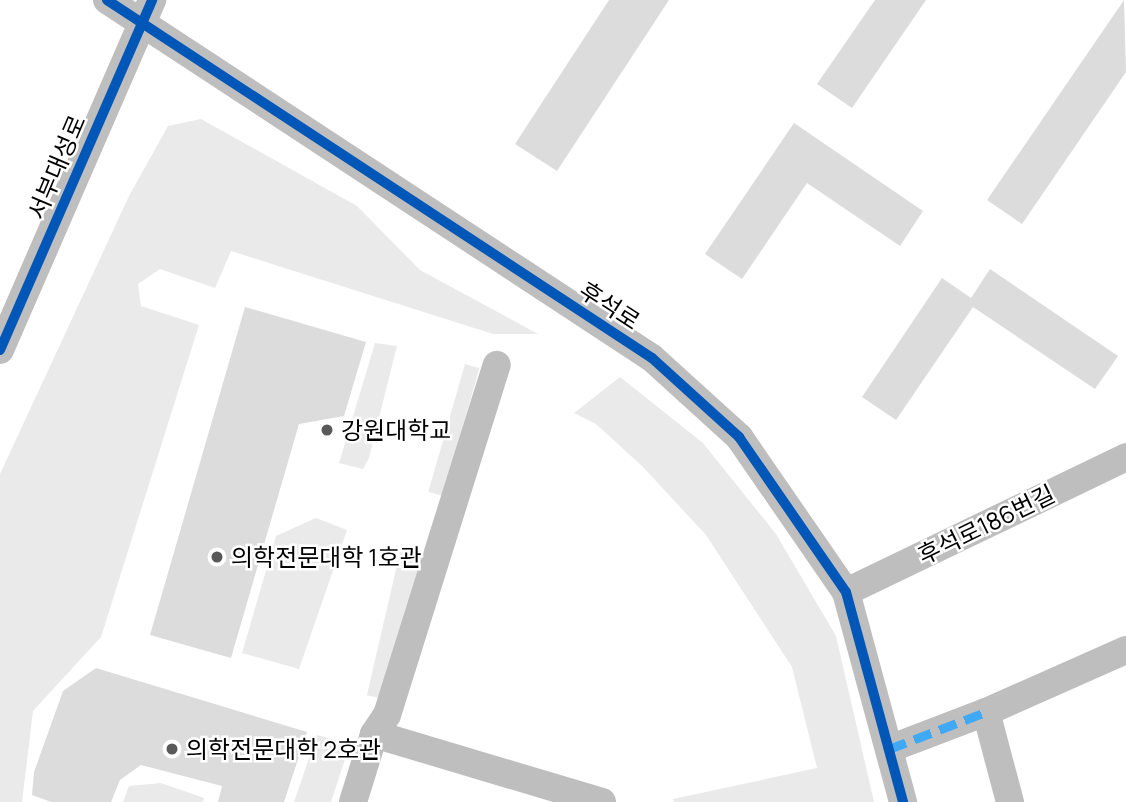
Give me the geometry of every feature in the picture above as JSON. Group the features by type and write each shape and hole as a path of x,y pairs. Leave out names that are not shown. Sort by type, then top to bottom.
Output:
{"street":[{"name":"후석로","path":"107,0 146,11 652,358 739,437 846,592 902,802"},
{"name":"서부대성로","path":"0,350 146,11"},
{"path":"353,802 374,734 387,715 496,365"},
{"name":"후석로186번길","path":"846,592 1126,457"},
{"path":"890,750 986,712 1126,650"},
{"path":"986,712 1010,802"},
{"path":"374,734 602,802"}],"shaded area":[{"path":"201,119 357,206 420,270 538,334 493,334 231,251 215,288 160,269 138,284 141,306 199,325 101,637 33,711 22,802 0,802 0,474 129,196 168,126"},
{"path":"375,343 397,346 369,458 363,469 339,463"},
{"path":"465,364 479,368 443,496 428,492"},
{"path":"620,377 703,443 776,534 836,636 874,802 674,802 673,799 817,768 792,667 706,535 643,467 596,424 574,413"},
{"path":"316,518 347,530 299,669 242,653 276,536"},
{"path":"400,552 421,557 388,700 367,695"},
{"path":"317,735 350,744 331,802 294,802"},
{"path":"161,783 204,798 203,802 123,802 129,786"}],"building":[{"path":"609,0 669,0 557,171 515,144"},
{"path":"875,0 926,0 852,108 817,84"},
{"path":"1124,0 1126,72 1022,224 987,200"},
{"path":"794,123 923,211 900,246 807,183 742,279 705,254"},
{"path":"990,269 1118,356 1095,389 973,307 896,420 862,397 942,278 971,298"},
{"name":"의학전문대학 1호관","path":"245,307 366,342 344,416 299,424 231,658 150,635"},
{"name":"의학전문대학 2호관","path":"96,668 307,732 284,802 218,802 222,786 141,765 120,780 111,802 51,802 32,795 34,772 63,691"}],"marked path":[{"path":"889,749 986,712"}],"cycle path":[{"path":"107,0 652,358 739,437 846,592 903,802"},
{"path":"0,350 152,0"}],"place":[{"name":"강원대학교","path":"327,430"},
{"name":"의학전문대학 1호관","path":"217,557"},
{"name":"의학전문대학 2호관","path":"172,749"}]}
